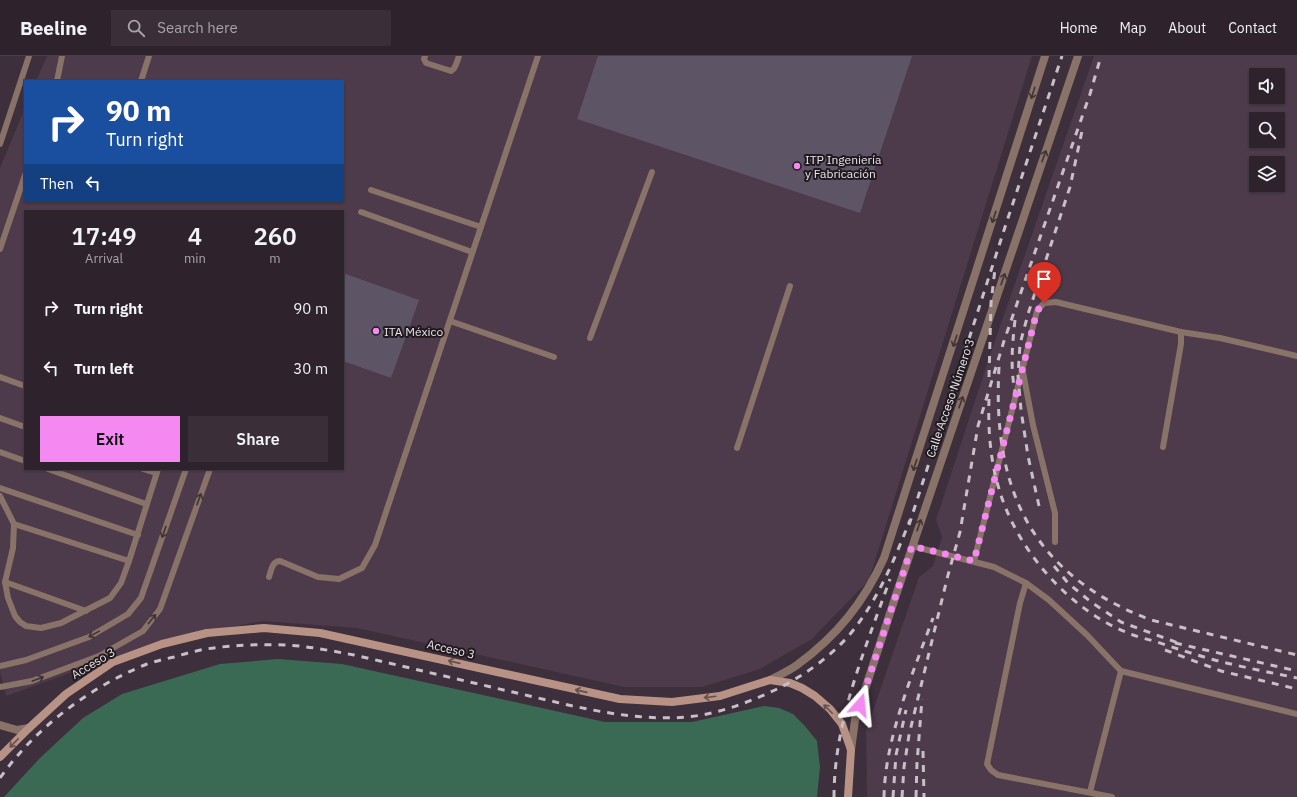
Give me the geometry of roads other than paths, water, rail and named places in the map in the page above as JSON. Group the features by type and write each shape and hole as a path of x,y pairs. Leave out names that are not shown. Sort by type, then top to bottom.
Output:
{"main road":[{"name":"Acceso 3","path":"0,757 66,694 113,662 162,644 207,633 264,628 320,633 620,699 672,702 720,696 770,680 790,683 815,696 830,709 842,724 851,750 848,797"}],"street":[{"name":"Calle Acceso Número 3","path":"770,680 796,666 814,652 846,621 860,603 873,582 884,558 1045,56"},
{"name":"Calle Acceso Número 3","path":"851,750 855,720 912,546 1078,56"},
{"path":"0,725 17,730 29,728"}],"lane":[{"path":"0,144 28,56"},
{"path":"57,80 62,56"},
{"path":"141,80 149,56"},
{"path":"425,56 426,63 451,71 455,67 459,56"},
{"path":"268,577 276,561 318,577 339,579 362,568 376,545 480,227 538,56"},
{"path":"590,338 632,230 652,172"},
{"path":"0,249 24,178"},
{"path":"371,190 480,227"},
{"path":"361,212 472,252"},
{"path":"737,448 790,286"},
{"path":"974,561 1037,311 1044,303 1056,302 1182,332 1220,338 1297,356"},
{"path":"450,321 554,357"},
{"path":"1163,447 1182,332"},
{"path":"1022,370 1033,424 1055,513 1055,542"},
{"path":"0,377 24,386"},
{"path":"0,418 24,427"},
{"path":"0,452 24,461"},
{"path":"51,470 146,504"},
{"path":"0,666 26,660 89,637 128,614 141,598 186,470"},
{"path":"0,687 32,681 99,656 143,631 160,609 210,470"},
{"path":"0,496 14,524 13,548 5,582 8,598 15,616 20,622 26,626 41,628 61,623 110,598 120,583 129,561 157,471"},
{"path":"0,488 138,535"},
{"path":"14,524 129,561"},
{"path":"912,546 994,567 1026,583 1049,600 1087,635 1121,671 1297,714"},
{"path":"5,582 86,611"},
{"path":"1026,583 1020,603 987,764 991,770 998,775 1112,797"},
{"path":"1090,792 1121,671"}],"railway":[{"path":"909,525 1062,56"},
{"path":"902,797 904,767 909,735 960,532 978,426 1004,341 1090,94 1101,56"},
{"path":"1039,506 1028,456 1021,410 1018,376 1020,344 1028,314 1070,187 1082,131"},
{"path":"989,377 991,303 995,269"},
{"path":"1015,320 1012,358 1016,397"},
{"path":"999,367 999,411 1003,452 1013,489 1028,523 1049,553 1076,579 1110,601 1151,620 1297,655"},
{"path":"989,399 989,433 992,455 996,478 1007,512 1018,534 1032,555 1048,575 1066,593 1085,609 1106,622 1131,634 1222,662 1297,678"},
{"path":"0,778 14,759 47,726 66,710 105,684 150,663 206,649 226,647 285,645 329,650 597,711 642,717 687,717 721,711 775,690 797,678 818,664 847,638 872,603 893,562 910,520"},
{"path":"1054,566 1068,583 1091,602 1121,622 1181,644"},
{"path":"834,797 835,769 845,713 861,659 890,579"},
{"path":"884,797 889,752 901,706 933,618"},
{"path":"1175,643 1297,671"},
{"path":"1165,650 1221,671 1297,689"},
{"path":"916,797 922,699"},
{"path":"893,797 896,755 906,710"},
{"path":"923,751 924,797"}],"place":[{"name":"ITP Ingeniería y Fabricación","path":"797,166"},
{"name":"ITA México","path":"376,331"}]}
